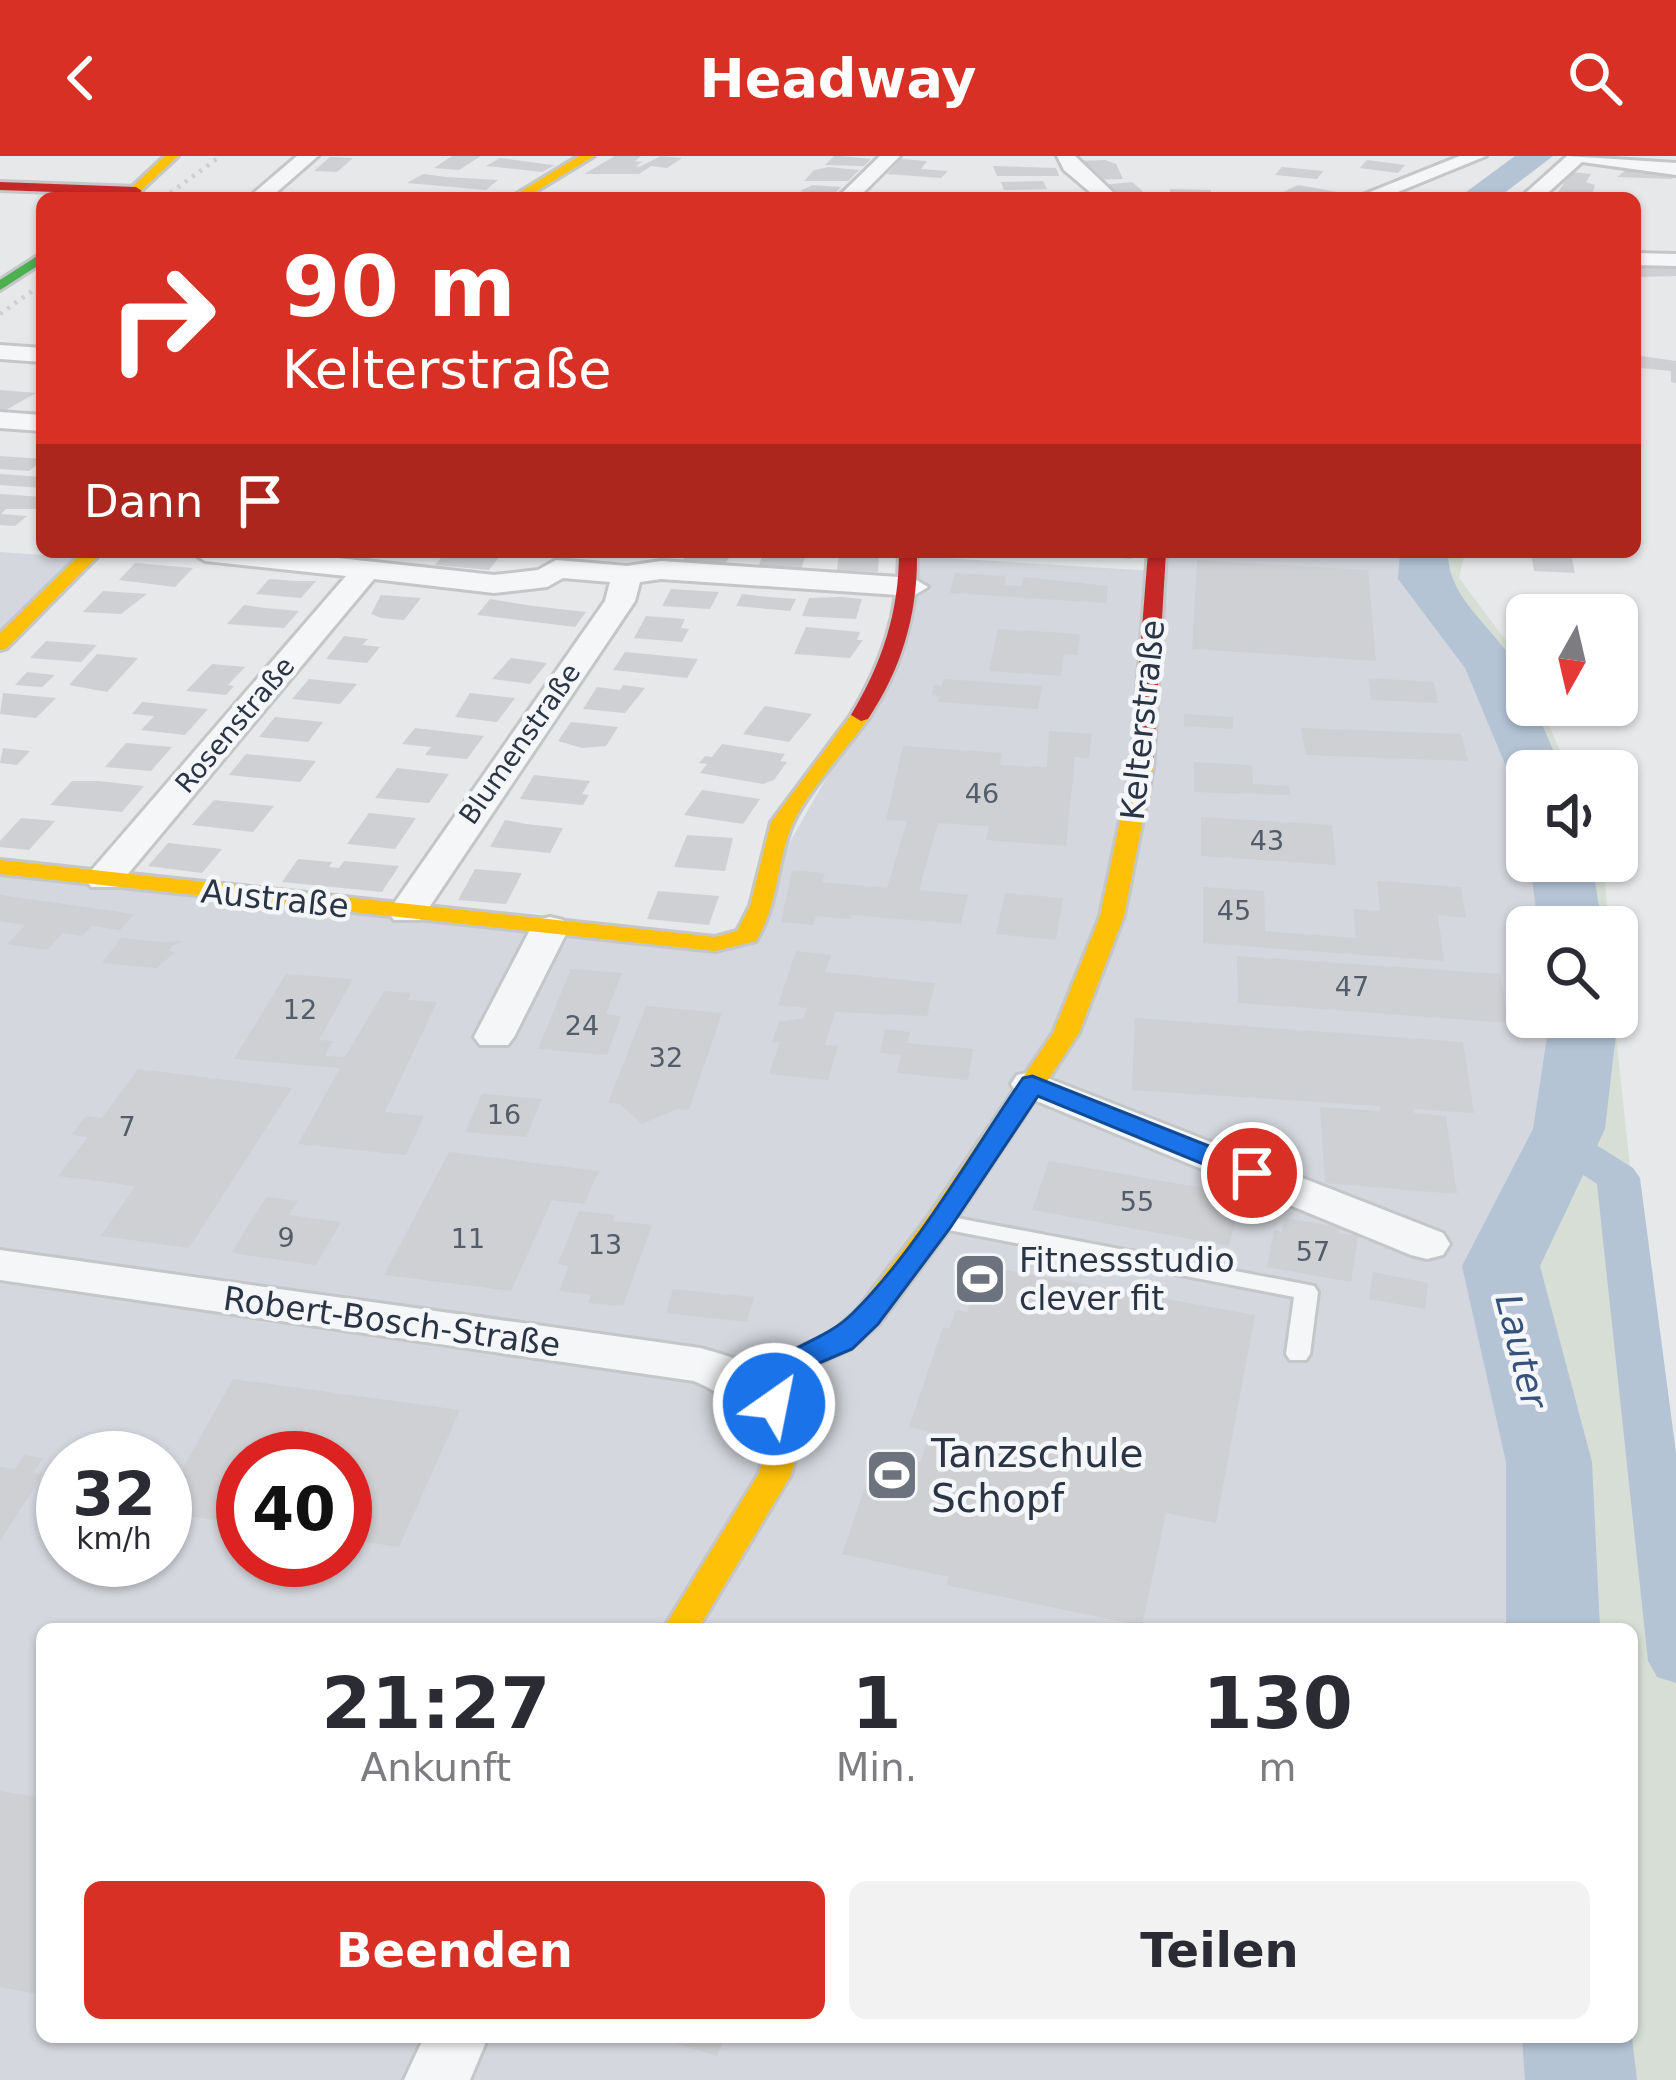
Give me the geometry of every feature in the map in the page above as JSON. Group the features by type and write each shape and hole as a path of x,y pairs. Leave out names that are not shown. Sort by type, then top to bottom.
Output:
{"street":[{"path":"265,192 309,156"},
{"path":"526,192 588,156"},
{"path":"853,192 891,156"},
{"path":"1066,156 1102,192"},
{"path":"1381,192 1478,156"},
{"path":"1537,192 1578,156 1676,169"},
{"path":"1612,160 1658,156"},
{"path":"55,192 167,160"},
{"path":"124,192 167,160"},
{"path":"0,189 38,192"},
{"path":"0,189 38,192"},
{"path":"0,263 36,240"},
{"path":"1641,259 1676,260"},
{"path":"0,286 36,261"},
{"path":"0,352 36,355"},
{"path":"0,365 36,367"},
{"path":"0,420 36,423"},
{"path":"0,644 87,558"},
{"path":"256,558 522,584 547,578 561,560 626,574 662,570 913,587 909,558"},
{"name":"Kelterstraße","path":"774,1404 777,1379 794,1362 842,1341 868,1317 940,1222 1066,1033 1117,896 1140,794 1157,558"},
{"name":"Rosenstraße","path":"104,879 366,571"},
{"name":"Blumenstraße","path":"407,912 485,791 620,601 626,574"},
{"name":"Austraße","path":"0,867 715,944 747,936 764,911 780,824 857,724 898,650 913,587"},
{"path":"494,1037 550,928"},
{"path":"1032,1084 1427,1244"},
{"name":"Robert-Bosch-Straße","path":"0,1265 700,1365 743,1381 774,1404"},
{"path":"684,1623 775,1475 783,1444 774,1404"},
{"path":"436,2080 453,2043"}],"lane":[{"path":"940,1222 1306,1292 1298,1354"}],"shaded area":[{"path":"0,552 87,558 0,645"},
{"path":"911,558 1155,571 1155,558 1407,558 1408,577 1476,666 1509,750 1506,882 1547,882 1550,906 1506,906 1506,1038 1563,1038 1553,1123 1485,1263 1530,1460 1531,1623 36,1623 36,2043 1551,2043 1554,2080 0,2080 0,869 733,943 882,679"},
{"path":"1407,558 1464,558 1459,578 1506,641 1506,726 1549,726 1560,750 1509,750 1476,666 1407,577"},
{"path":"1547,882 1605,882 1607,906 1550,906"},
{"path":"1563,1038 1616,1038 1676,1598 1676,2080 1554,2080 1551,2043 1638,2043 1638,1623 1531,1623 1530,1460 1485,1263 1553,1123"}],"building":[{"path":"452,156 481,156 459,170 434,168"},
{"path":"615,156 641,156 635,161 642,162 639,167 661,156 682,158 667,168 651,166 639,174 584,174"},
{"path":"834,156 871,159 864,166 825,165"},
{"path":"330,157 353,158 337,172 314,171"},
{"path":"500,158 555,165 542,172 486,166"},
{"path":"901,159 927,161 921,169 948,171 941,178 887,174"},
{"path":"1367,160 1405,165 1398,173 1360,168"},
{"path":"1078,161 1116,164 1123,179 1094,180"},
{"path":"993,166 1056,168 1059,176 997,176"},
{"path":"1282,167 1323,171 1317,179 1275,175"},
{"path":"1630,167 1676,173 1672,179 1617,177"},
{"path":"814,170 859,170 848,181 804,181"},
{"path":"1571,172 1591,174 1586,182 1595,185 1593,192 1558,192"},
{"path":"423,174 498,180 486,190 407,183"},
{"path":"1043,181 1047,189 1004,190 1001,182"},
{"path":"1132,182 1143,192 1112,192 1102,185"},
{"path":"813,185 841,187 836,192 800,191"},
{"path":"1298,185 1338,192 1283,192"},
{"path":"1170,189 1211,190 1211,192"},
{"path":"1641,265 1676,266 1676,276 1641,277"},
{"path":"1641,356 1676,361 1676,383 1671,382 1671,371 1641,368"},
{"path":"0,390 36,393 0,411"},
{"path":"0,456 36,459 29,471 0,469"},
{"path":"0,474 36,477 36,488 0,485"},
{"path":"0,494 36,497 36,509 6,509 1,514 27,516 15,526 0,525"},
{"path":"441,558 498,558 489,570 435,565"},
{"path":"684,558 729,558 725,564"},
{"path":"762,558 805,558 801,569 758,567"},
{"path":"838,558 879,558 878,572 837,571"},
{"path":"1532,558 1572,558 1575,573 1534,571"},
{"path":"1197,560 1368,570 1376,661 1192,649"},
{"path":"135,563 193,568 175,587 119,580"},
{"path":"955,573 1006,576 1005,585 1022,586 1024,577 1108,586 1106,603 950,593"},
{"path":"269,579 316,581 301,598 256,594"},
{"path":"671,589 719,592 710,609 662,606"},
{"path":"103,591 147,594 121,614 83,612"},
{"path":"742,594 796,599 790,611 736,606"},
{"path":"381,595 421,598 404,620 371,614"},
{"path":"809,598 862,599 856,619 802,616"},
{"path":"490,599 586,612 575,627 477,615"},
{"path":"244,605 299,611 284,628 227,624"},
{"path":"646,616 685,619 681,628 689,629 682,642 634,638"},
{"path":"806,627 860,632 857,640 863,640 850,658 794,654"},
{"path":"998,629 1080,634 1077,655 1064,654 1061,676 989,671"},
{"path":"344,636 368,639 362,645 380,647 367,663 326,659"},
{"path":"46,641 97,645 81,662 30,658"},
{"path":"625,652 698,659 687,678 613,670"},
{"path":"97,654 138,658 107,692 69,685"},
{"path":"511,658 547,663 530,684 492,679"},
{"path":"212,664 245,667 228,685 234,686 226,695 186,691"},
{"path":"27,672 55,675 42,687 15,685"},
{"path":"1368,678 1434,682 1438,703 1371,700"},
{"path":"309,679 357,684 340,704 292,699"},
{"path":"943,679 1042,686 1038,709 938,702 940,696 932,695 934,685 942,686"},
{"path":"623,685 645,688 625,713 583,709 597,687 620,690"},
{"path":"3,693 56,698 36,718 0,714"},
{"path":"470,693 515,698 497,722 455,717"},
{"path":"142,702 208,709 185,735 141,730 154,716 132,714"},
{"path":"765,706 812,714 789,742 743,734"},
{"path":"1184,714 1233,717 1233,729 1184,726"},
{"path":"275,717 323,722 308,742 259,737"},
{"path":"571,722 618,727 606,746 582,748 558,741"},
{"path":"415,728 484,736 467,759 425,755 431,747 402,744"},
{"path":"1301,728 1461,734 1468,761 1306,755"},
{"path":"1049,731 1092,734 1089,758 1075,757 1066,846 986,840 989,826 938,823 919,890 968,895 961,924 852,915 850,919 816,916 813,925 781,922 792,870 825,873 822,882 887,888 907,821 886,820 903,746 1002,753 1000,765 1047,767"},
{"path":"126,743 172,747 151,771 105,767"},
{"path":"722,744 785,754 780,761 787,762 774,780 763,784 700,773 707,764 699,763 705,756 712,757"},
{"path":"3,748 30,751 17,765 0,763"},
{"path":"246,754 316,761 300,782 229,775"},
{"path":"1194,762 1252,765 1253,784 1289,786 1290,795 1194,792"},
{"path":"397,768 449,774 429,803 375,798"},
{"path":"534,775 590,781 582,794 589,795 583,805 520,799"},
{"path":"72,781 144,786 122,812 50,805"},
{"path":"702,790 760,799 743,824 684,815"},
{"path":"214,800 274,806 253,832 192,825"},
{"path":"369,813 416,818 395,849 347,844"},
{"path":"1201,817 1332,825 1336,865 1201,856"},
{"path":"21,818 55,821 29,850 0,847 0,841"},
{"path":"505,820 563,828 550,853 490,847"},
{"path":"687,835 733,838 725,871 674,867"},
{"path":"168,843 222,849 202,873 148,866"},
{"path":"298,859 332,862 329,867 339,868 344,861 399,866 382,892 282,882"},
{"path":"475,869 522,873 506,904 458,900"},
{"path":"1377,881 1461,887 1466,918 1438,915 1444,961 1203,943 1203,887 1264,891 1265,931 1356,938 1353,909 1380,911"},
{"path":"658,891 719,896 709,925 647,919"},
{"path":"1005,893 1063,898 1056,940 996,934"},
{"path":"0,895 134,914 120,930 92,926 82,936 63,933 47,950 7,944 25,925 0,921"},
{"path":"121,938 182,941 172,946 169,951 175,952 157,968 102,963"},
{"path":"796,951 831,955 825,972 935,983 927,1016 835,1012 825,1045 838,1046 828,1080 769,1074 780,1042 772,1042 779,1022 804,1018 807,1008 778,1005"},
{"path":"1237,956 1500,974 1506,1023 1238,1003"},
{"path":"571,969 622,973 606,1014 621,1016 607,1055 538,1049"},
{"path":"286,974 353,979 319,1040 333,1041 325,1056 345,1057 384,991 411,993 408,1000 437,1002 385,1112 424,1116 406,1155 298,1144 340,1068 234,1059"},
{"path":"646,1006 722,1013 689,1110 677,1109 642,1124 620,1104 608,1103"},
{"path":"1135,1018 1463,1042 1474,1113 1414,1109 1414,1113 1446,1116 1457,1194 1325,1183 1320,1107 1380,1111 1380,1106 1132,1090"},
{"path":"885,1029 910,1032 907,1043 973,1049 968,1080 897,1073 901,1055 880,1053"},
{"path":"138,1069 292,1088 189,1248 101,1236 135,1186 58,1176 88,1137 71,1135 86,1116 102,1118"},
{"path":"482,1094 542,1099 526,1137 465,1132"},
{"path":"449,1152 599,1171 584,1204 552,1200 511,1291 384,1275"},
{"path":"1049,1161 1242,1195 1229,1246 1032,1210"},
{"path":"266,1197 298,1201 289,1215 341,1222 316,1265 231,1253"},
{"path":"579,1211 652,1225 623,1306 588,1303 591,1295 559,1291 569,1266 558,1264"},
{"path":"1285,1218 1340,1227 1339,1233 1358,1236 1351,1282 1267,1267 1274,1230 1282,1232"},
{"path":"983,1266 1255,1315 1216,1523 1166,1513 1143,1623 946,1585 949,1577 842,1554 877,1453 920,1462 931,1432 909,1427 943,1327 949,1329 956,1310 967,1312"},
{"path":"1373,1272 1428,1283 1425,1309 1369,1299"},
{"path":"673,1289 754,1297 747,1322 666,1313"},
{"path":"233,1379 460,1410 399,1547 372,1543 372,1431 216,1431 216,1520 192,1517 192,1452"},
{"path":"24,1455 36,1457 36,1485 0,1541 0,1467 15,1469"},
{"path":"0,1791 36,1797 36,1994 0,1987"},
{"path":"675,2043 722,2043 717,2056"}],"waterway":[{"name":"Lauter","path":"1484,192 1537,156"},
{"name":"Lauter","path":"1424,558 1423,579 1491,666 1525,750"},
{"name":"Lauter","path":"1564,882 1567,906"},
{"name":"Lauter","path":"1553,1623 1549,1462 1501,1266 1569,1129 1581,1038"},
{"path":"1569,1129 1576,1151 1618,1178 1676,1661"},
{"name":"Lauter","path":"1578,2043 1581,2080"}],"railway":[{"path":"171,192 221,156"},
{"path":"0,314 36,288"}],"traffic: fast":[{"path":"0,286 36,261"}],"traffic: slow":[{"path":"133,192 172,156"},
{"path":"526,192 588,156"},
{"path":"0,644 87,558"},
{"path":"0,867 715,944 747,936 762,906 782,822 861,715"},
{"path":"684,1623 775,1475 783,1444 774,1404 777,1379 794,1362 841,1341 868,1317 940,1221 1066,1033 1112,916 1142,768"}],"traffic: jam":[{"path":"0,186 136,191"},
{"path":"861,715 898,637 907,596 908,558"},
{"path":"1142,768 1157,558"}],"place":[{"name":"Fitnessstudio clever fit","path":"980,1279"},
{"name":"Tanzschule Schopf","path":"892,1475"}],"route":[{"path":"774,1404 777,1379 794,1362 842,1341 868,1317 940,1222 1032,1084 1252,1173"}]}
